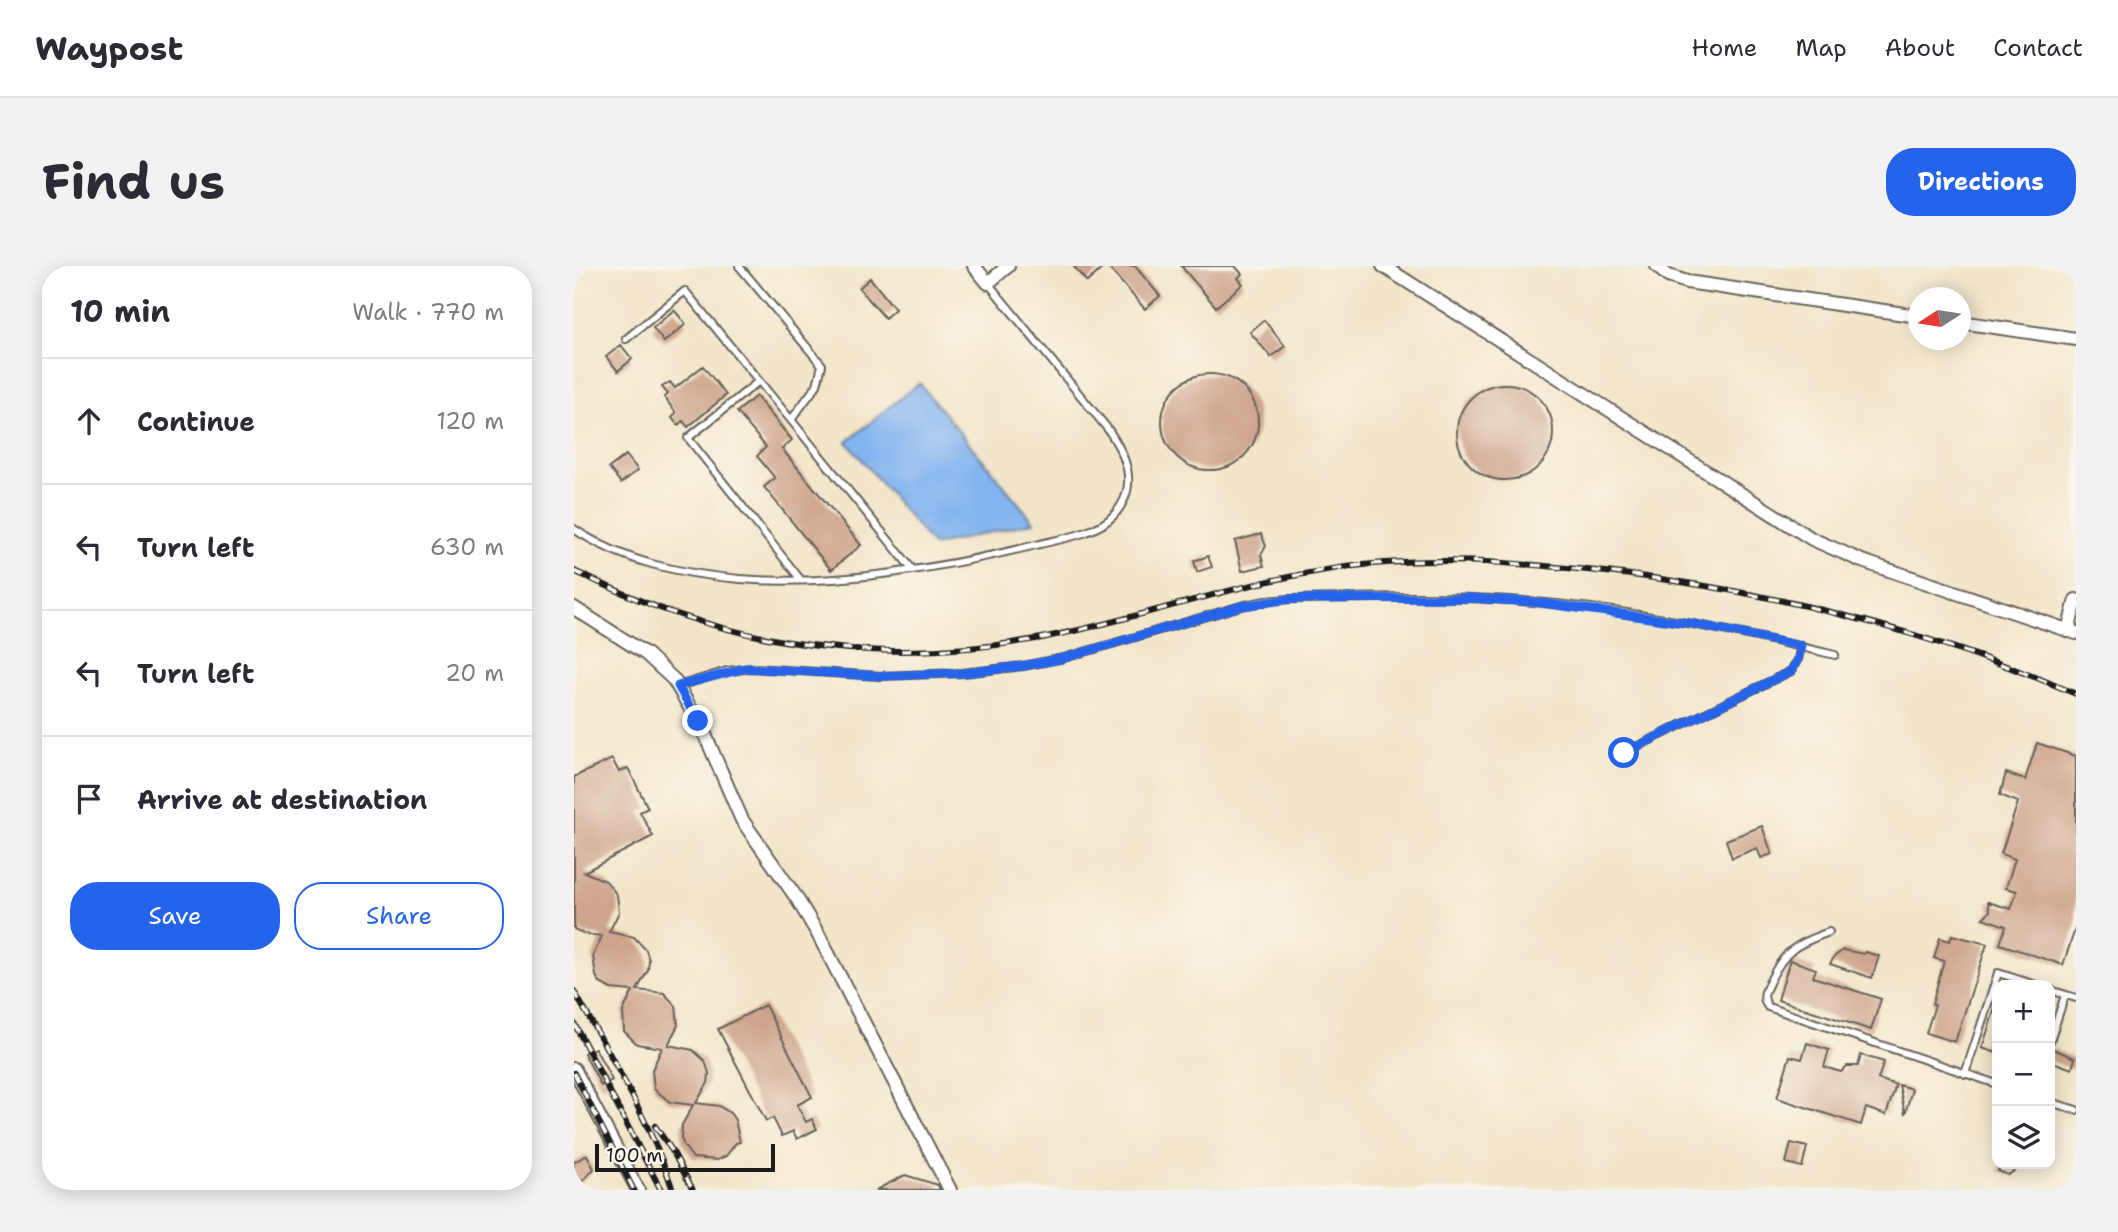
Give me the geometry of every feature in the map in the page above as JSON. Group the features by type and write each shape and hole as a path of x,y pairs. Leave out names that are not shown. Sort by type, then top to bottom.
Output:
{"street":[{"path":"974,266 988,283 1008,266"},
{"path":"1384,266 1812,539 1862,561 2072,632 2076,600"},
{"path":"1657,266 1668,276 1687,282 1908,314"},
{"path":"1971,323 2076,339"},
{"path":"574,608 646,654 669,674 678,686 703,730 742,820 796,897 818,934 950,1190"},
{"path":"574,1069 638,1190"}],"lane":[{"path":"739,266 822,365 817,385 791,420"},
{"path":"574,528 597,543 664,567 738,579 801,580 851,577 974,559 1084,532 1103,524 1113,515 1126,492 1128,465 1116,441 988,283"},
{"path":"626,339 685,291 912,569"},
{"path":"759,382 688,438 801,580"},
{"path":"678,686 746,668 880,676 963,673 1023,666 1064,658 1241,606 1290,599 1470,598 1534,602 1703,625 1835,654"},
{"path":"1624,753 1791,671 1801,646"},
{"path":"1829,932 1798,945 1784,956 1764,994 1766,1004 1771,1009 1992,1082"},
{"path":"1996,980 1998,973 2020,980"},
{"path":"1965,1074 1992,991"},
{"path":"2055,992 2076,998"},
{"path":"2055,1026 2065,995"},
{"path":"2055,1104 2076,1110"}],"water":[{"path":"919,383 1034,522 933,546 847,442"}],"building":[{"path":"1073,266 1105,266 1087,282"},
{"path":"1107,266 1135,266 1160,296 1145,309"},
{"path":"1181,266 1235,266 1242,274 1238,278 1243,284 1216,307"},
{"path":"870,278 895,309 885,318 859,288"},
{"path":"674,310 686,324 664,342 653,328"},
{"path":"1264,320 1285,346 1271,357 1250,332"},
{"path":"621,345 632,359 618,371 606,357"},
{"path":"703,366 726,395 688,427 683,421 678,425 672,418 676,413 664,397 668,394 662,387 670,382 675,388"},
{"path":"1210,374 1228,378 1244,388 1254,404 1258,422 1254,440 1244,456 1228,466 1210,470 1192,466 1176,456 1166,440 1162,422 1166,404 1176,388 1192,378"},
{"path":"1505,384 1523,388 1539,398 1549,414 1553,432 1549,450 1539,466 1523,476 1505,480 1487,476 1471,466 1461,450 1457,432 1461,414 1471,398 1487,388"},
{"path":"756,396 792,440 782,449 861,545 831,570 764,487 775,478 757,456 766,447 737,412"},
{"path":"626,455 638,470 621,483 609,468"},
{"path":"1261,534 1266,546 1261,555 1264,566 1242,571 1235,541"},
{"path":"1208,556 1212,567 1197,572 1194,561"},
{"path":"2037,743 2076,756 2076,926 2063,965 2000,944 2006,926 1983,918 1990,911 1988,902 2011,909 2017,891 2006,888 2015,859 2001,854 2018,802 2000,795 2006,773 2025,780"},
{"path":"612,759 619,772 628,768 648,808 640,812 653,836 584,872 606,881 617,895 619,912 609,932 634,937 646,950 648,970 637,990 664,993 676,1006 678,1025 668,1045 693,1050 705,1061 709,1073 708,1083 696,1103 719,1106 735,1120 740,1142 736,1143 726,1156 717,1160 693,1158 684,1146 681,1138 682,1125 693,1105 670,1102 654,1089 652,1070 662,1048 637,1044 624,1031 623,1011 633,991 611,989 600,983 596,976 593,956 602,936 585,934 574,929 574,777"},
{"path":"1762,826 1772,854 1761,858 1757,848 1732,858 1726,840"},
{"path":"1952,935 1987,944 1955,1042 1926,1033 1944,961 1934,958 1940,938 1950,941"},
{"path":"1843,950 1879,956 1872,978 1830,964"},
{"path":"1790,960 1816,969 1813,977 1881,999 1871,1030 1778,1000"},
{"path":"765,1005 812,1097 797,1105 806,1122 812,1119 817,1129 797,1139 793,1131 782,1136 773,1118 766,1121 718,1029"},
{"path":"1992,1017 1992,1051 1982,1048"},
{"path":"1807,1043 1829,1050 1824,1067 1841,1072 1847,1066 1858,1066 1861,1055 1884,1062 1878,1079 1896,1085 1886,1115 1866,1108 1861,1125 1777,1098 1790,1056 1802,1059"},
{"path":"595,1048 612,1080 601,1086 584,1053"},
{"path":"2055,1050 2075,1058 2072,1069 2055,1063"},
{"path":"1899,1085 1912,1089 1905,1114"},
{"path":"1791,1143 1807,1147 1802,1167 1786,1163"},
{"path":"587,1155 594,1169 574,1190 574,1162"},
{"path":"1999,1169 2017,1169 2008,1175 1998,1171"},
{"path":"905,1175 938,1185 940,1190 876,1190"}],"railway":[{"path":"574,571 649,604 723,628 824,647 927,651 1029,640 1079,630 1262,583 1336,568 1422,561 1543,566 1697,585 1826,611 1953,647 2076,694"},
{"path":"574,991 641,1113 673,1190"},
{"path":"574,1023 661,1190"},
{"path":"574,1073 634,1190"},
{"path":"655,1126 673,1152 693,1190"}],"route":[{"path":"698,721 678,686 732,670 761,668 880,676 1001,669 1064,658 1231,608 1273,600 1470,598 1559,604 1694,624 1801,646 1791,671 1783,676 1624,753"}]}
